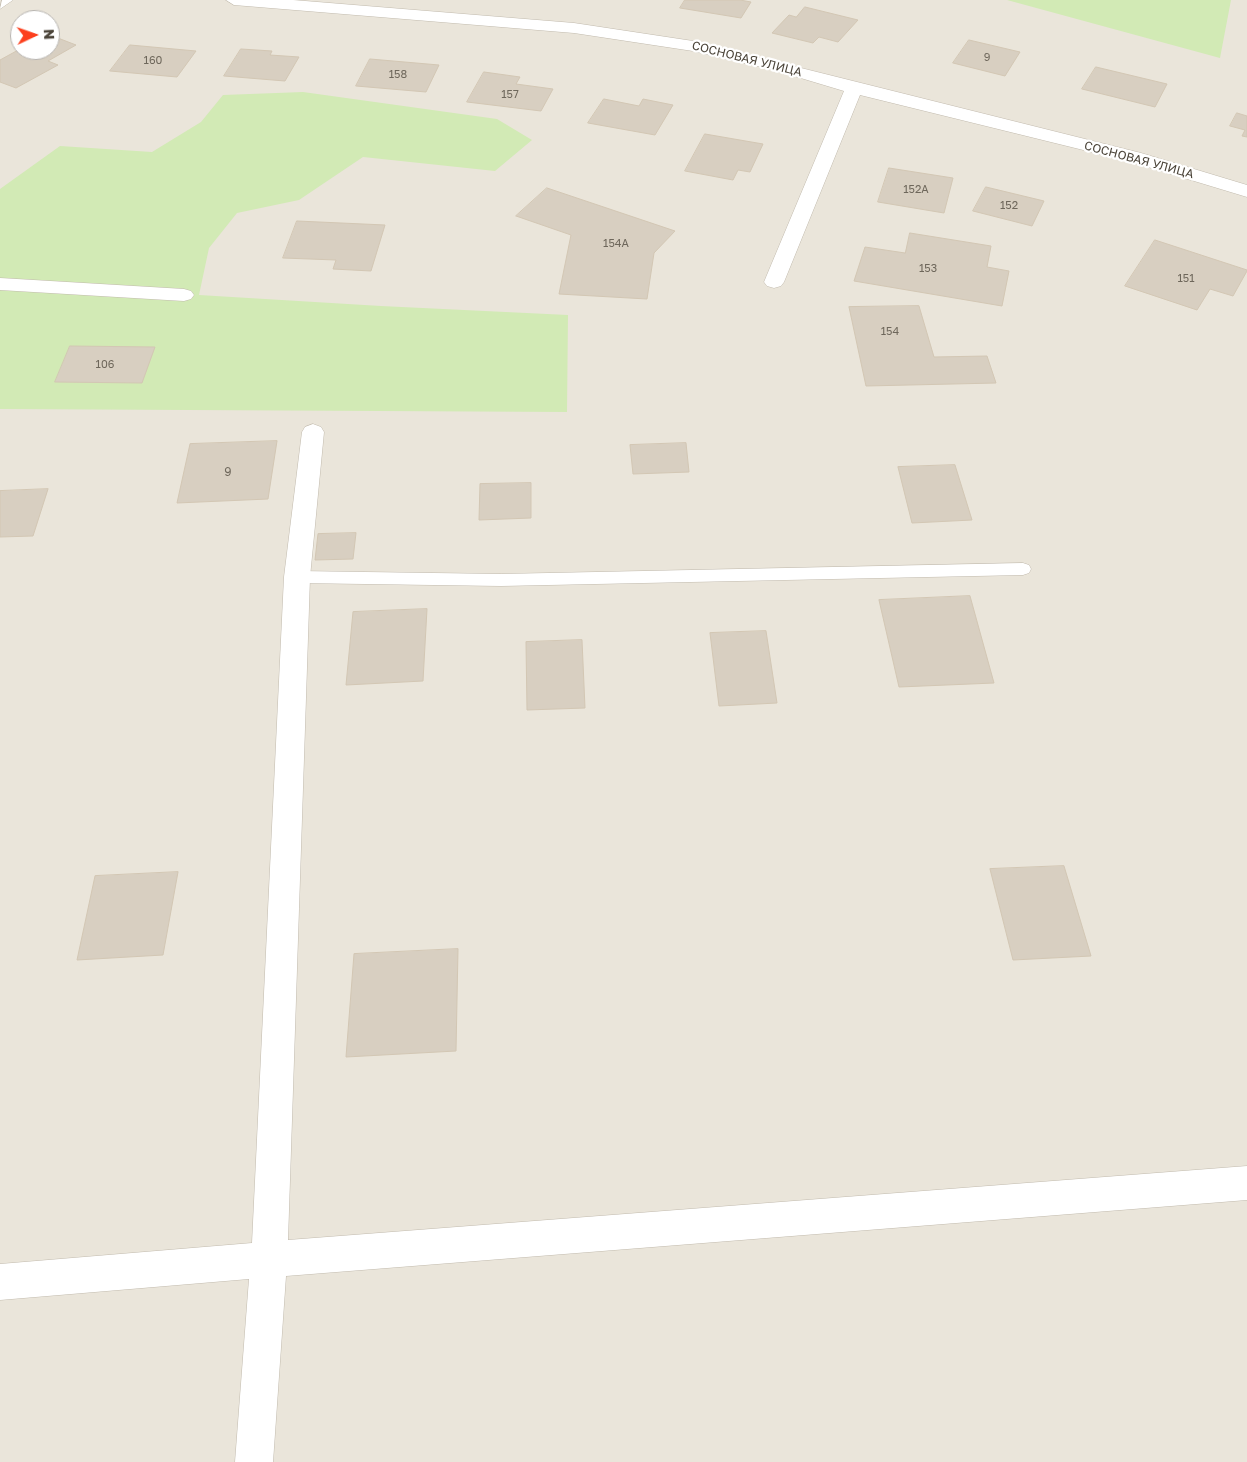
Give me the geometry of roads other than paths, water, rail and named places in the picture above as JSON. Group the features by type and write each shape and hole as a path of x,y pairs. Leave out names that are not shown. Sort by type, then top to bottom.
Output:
{"street":[{"name":"СОСНОВАЯ УЛИЦА","path":"234,0 574,28 693,46 779,66 854,88 1134,157 1247,191"},
{"path":"774,282 854,88"},
{"path":"0,284 184,295"},
{"path":"254,1462 270,1259 297,577 313,432"},
{"path":"0,1282 270,1259 1247,1183"}],"lane":[{"path":"0,6 8,0"},
{"path":"297,577 501,580 1022,570"}]}
